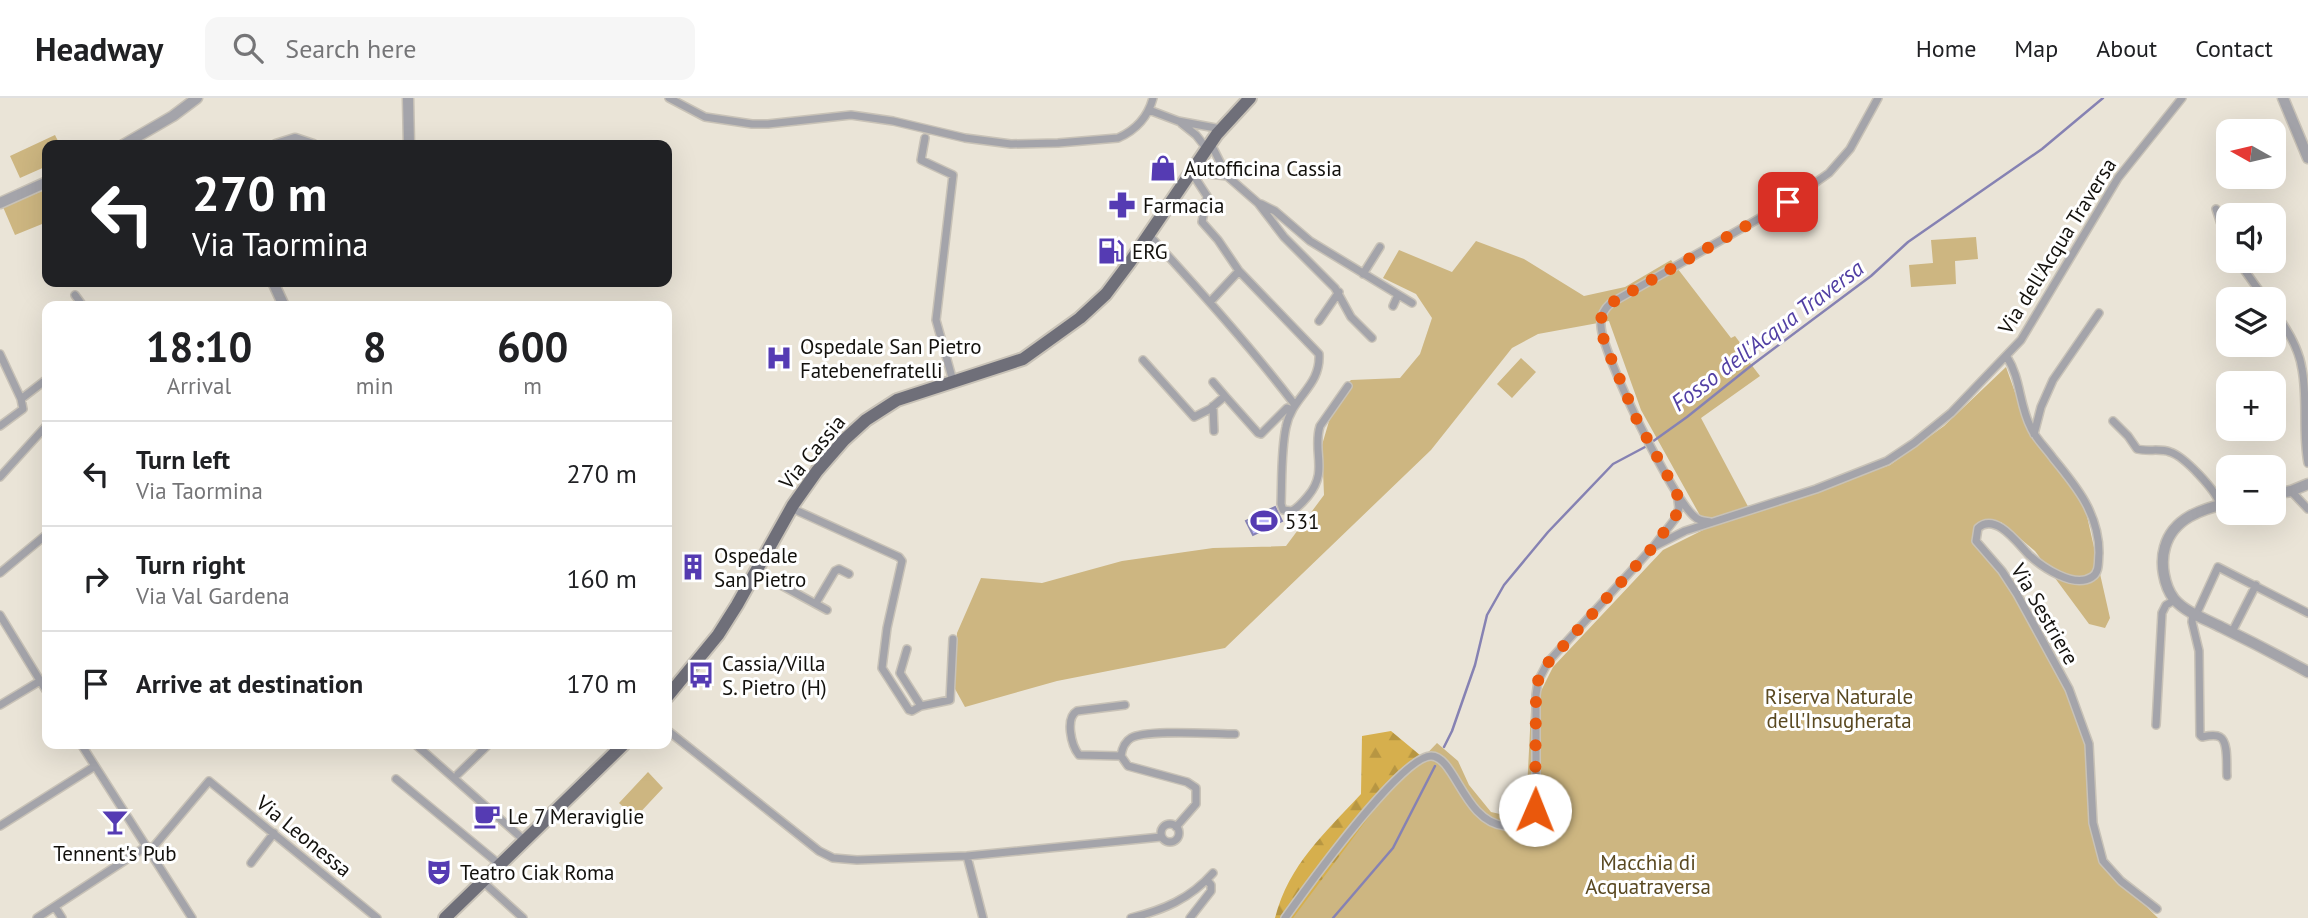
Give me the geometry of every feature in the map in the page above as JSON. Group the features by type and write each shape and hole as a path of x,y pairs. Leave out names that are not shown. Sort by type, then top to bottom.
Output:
{"main road":[{"name":"Via Cassia","path":"672,691 718,635 791,508 825,461 866,420 897,400 1023,359 1058,336 1101,300 1150,236 1221,129 1250,98"},
{"path":"445,918 619,749"}],"street":[{"path":"132,140 173,116 197,98"},
{"path":"408,98 409,140"},
{"path":"669,98 698,115 723,120 764,124 851,115 893,121 965,138 1022,144 1118,138 1138,126 1149,110 1153,98"},
{"path":"1713,522 1696,519 1677,493 1637,420 1602,334 1601,319 1604,310 1611,303 1788,202 1829,173 1850,149 1878,98"},
{"name":"Via dell'Acqua Traversa","path":"1654,546 1685,531 1816,489 1884,463 1907,449 1942,421 2007,357 2034,321 2118,178 2182,98"},
{"path":"2283,98 2308,158"},
{"path":"1149,110 1178,121 1221,129"},
{"path":"1178,121 1209,147 1227,176 1258,203 1284,237 1339,292 1351,317 1373,338"},
{"path":"925,138 921,160 953,175 936,320 953,381"},
{"path":"1193,172 1227,176"},
{"path":"1193,172 1207,196 1202,222 1239,271 1319,354 1320,367 1317,376 1293,408 1286,427 1281,504 1283,510 1288,512 1298,508 1316,487 1320,426 1348,386"},
{"path":"0,203 42,184"},
{"path":"1258,203 1273,210 1305,238 1412,303"},
{"path":"1150,236 1268,369 1293,408"},
{"path":"1363,274 1380,247"},
{"path":"1210,302 1239,271"},
{"path":"1319,321 1339,292"},
{"path":"75,295 79,301"},
{"path":"1392,306 1398,295"},
{"path":"2034,435 2043,400 2053,380 2099,313"},
{"path":"2286,330 2302,368 2308,463"},
{"path":"0,354 21,399 23,410 0,426"},
{"name":"Via Sestriere","path":"2007,357 2015,375 2025,416 2034,435 2062,469 2094,517 2099,542 2096,574 2084,580 2065,577 2032,558 2008,533 1990,523 1979,528 1976,541 2002,571 2017,594 2069,690 2090,744 2093,823 2102,861 2121,881 2157,909"},
{"path":"1143,360 1194,417 1225,396"},
{"path":"1213,382 1261,434 1287,408 1293,408"},
{"path":"21,399 42,383"},
{"path":"1213,406 1214,431"},
{"path":"2112,421 2137,449 2164,450 2181,457 2216,494"},
{"path":"0,477 42,431"},
{"path":"2286,492 2308,484"},
{"path":"2291,491 2308,509"},
{"name":"Via dell'Acqua Traversa","path":"1285,918 1379,796 1415,763 1429,756 1440,758 1446,763 1468,801 1491,822 1515,826 1529,822 1536,805 1536,695 1539,677 1553,656 1654,546 1677,515 1677,493"},
{"path":"2216,507 2190,515 2174,529 2167,541 2164,573 2175,600 2195,614 2308,671"},
{"path":"791,508 902,561 887,628 882,668 909,710 950,701 953,639"},
{"path":"0,573 42,538"},
{"path":"2227,776 2225,743 2221,738 2202,737 2200,734 2199,651 2192,622 2218,567 2308,613"},
{"path":"816,603 835,570 849,574"},
{"path":"755,571 827,610"},
{"path":"2232,632 2256,585"},
{"path":"2156,725 2162,612 2165,606 2175,600"},
{"path":"0,615 42,684"},
{"path":"907,649 900,673 921,706"},
{"path":"0,705 40,681"},
{"path":"1121,756 1079,755 1074,747 1070,719 1077,711 1125,705"},
{"path":"672,734 825,855 838,859 967,856 1161,838 1168,843 1176,840 1179,835 1176,827 1165,825 1160,832 1161,838"},
{"path":"1176,827 1196,804 1198,794 1195,786 1131,768 1124,763 1121,756 1125,743 1136,735 1235,734"},
{"path":"84,749 192,918"},
{"path":"421,749 524,840"},
{"path":"458,774 484,749"},
{"path":"0,826 95,766"},
{"path":"396,779 499,864"},
{"name":"Via Leonessa","path":"149,849 209,781 377,918"},
{"path":"251,863 274,833"},
{"path":"37,918 149,849"},
{"path":"967,856 984,918"},
{"path":"1131,918 1173,905 1197,889 1210,876 1211,890 1190,918"},
{"path":"482,881 523,918"},
{"path":"55,907 62,918"}],"green space":[{"path":"55,135 58,140 44,140"},
{"path":"42,141 42,168 20,178 10,156"},
{"path":"42,191 42,224 15,235 3,207"},
{"path":"1976,237 1978,259 1955,261 1956,284 1911,287 1909,265 1933,263 1931,240"},
{"name":"Riserva Naturale dell'Insugherata","path":"1476,241 1524,259 1584,296 1625,287 1671,260 1731,338 1735,336 1750,356 1747,359 1760,376 1701,418 1752,514 1890,465 1944,426 2006,367 2028,429 2084,503 2110,618 2105,628 2089,624 2035,551 2001,522 1982,523 1975,540 2008,577 2077,708 2086,741 2090,825 2103,864 2158,918 1293,918 1377,806 1437,743 1458,761 1469,785 1491,812 1513,817 1526,809 1531,711 1553,667 1663,550 1707,528 1641,410 1609,321 1538,334 1512,348 1431,450 1225,648 1057,681 965,707 954,687 957,633 981,578 1042,583 1122,561 1213,548 1286,546 1324,495 1322,445 1337,394 1351,380 1400,378 1420,354 1432,318 1416,294 1383,278 1399,250 1452,272"},
{"path":"1521,358 1536,372 1512,398 1497,384"},
{"path":"1391,731 1438,770 1369,918 1275,918 1289,881 1299,865 1361,794 1362,736"},
{"path":"648,772 663,788 635,818 619,803"}],"water":[{"name":"531","path":"1275,507 1282,521 1253,535 1246,521"}],"waterway":[{"name":"Fosso dell'Acqua Traversa","path":"1444,747 1475,665 1487,615 1504,585 1548,532 1613,464 1645,447 1687,417 1871,276 1908,242 2042,149 2103,98"},
{"name":"Fosso dell'Acqua Traversa","path":"1333,918 1393,848 1435,766"}],"place":[{"name":"Autofficina Cassia","path":"1163,168"},
{"name":"Farmacia","path":"1122,205"},
{"name":"ERG","path":"1111,251"},
{"name":"Ospedale San Pietro Fatebenefratelli","path":"779,358"},
{"name":"531","path":"1264,521"},
{"name":"Ospedale San Pietro","path":"693,567"},
{"name":"Cassia/Villa S. Pietro (H)","path":"701,675"},
{"name":"Le 7 Meraviglie","path":"487,816"},
{"name":"Tennent's Pub","path":"115,822"},
{"name":"Teatro Ciak Roma","path":"439,872"}],"route":[{"path":"1535,810 1536,686 1539,677 1553,656 1654,546 1679,511 1677,493 1637,420 1606,347 1601,330 1603,313 1611,303 1788,202"}],"park label":[{"name":"Macchia di Acquatraversa","path":"1648,874"}]}
